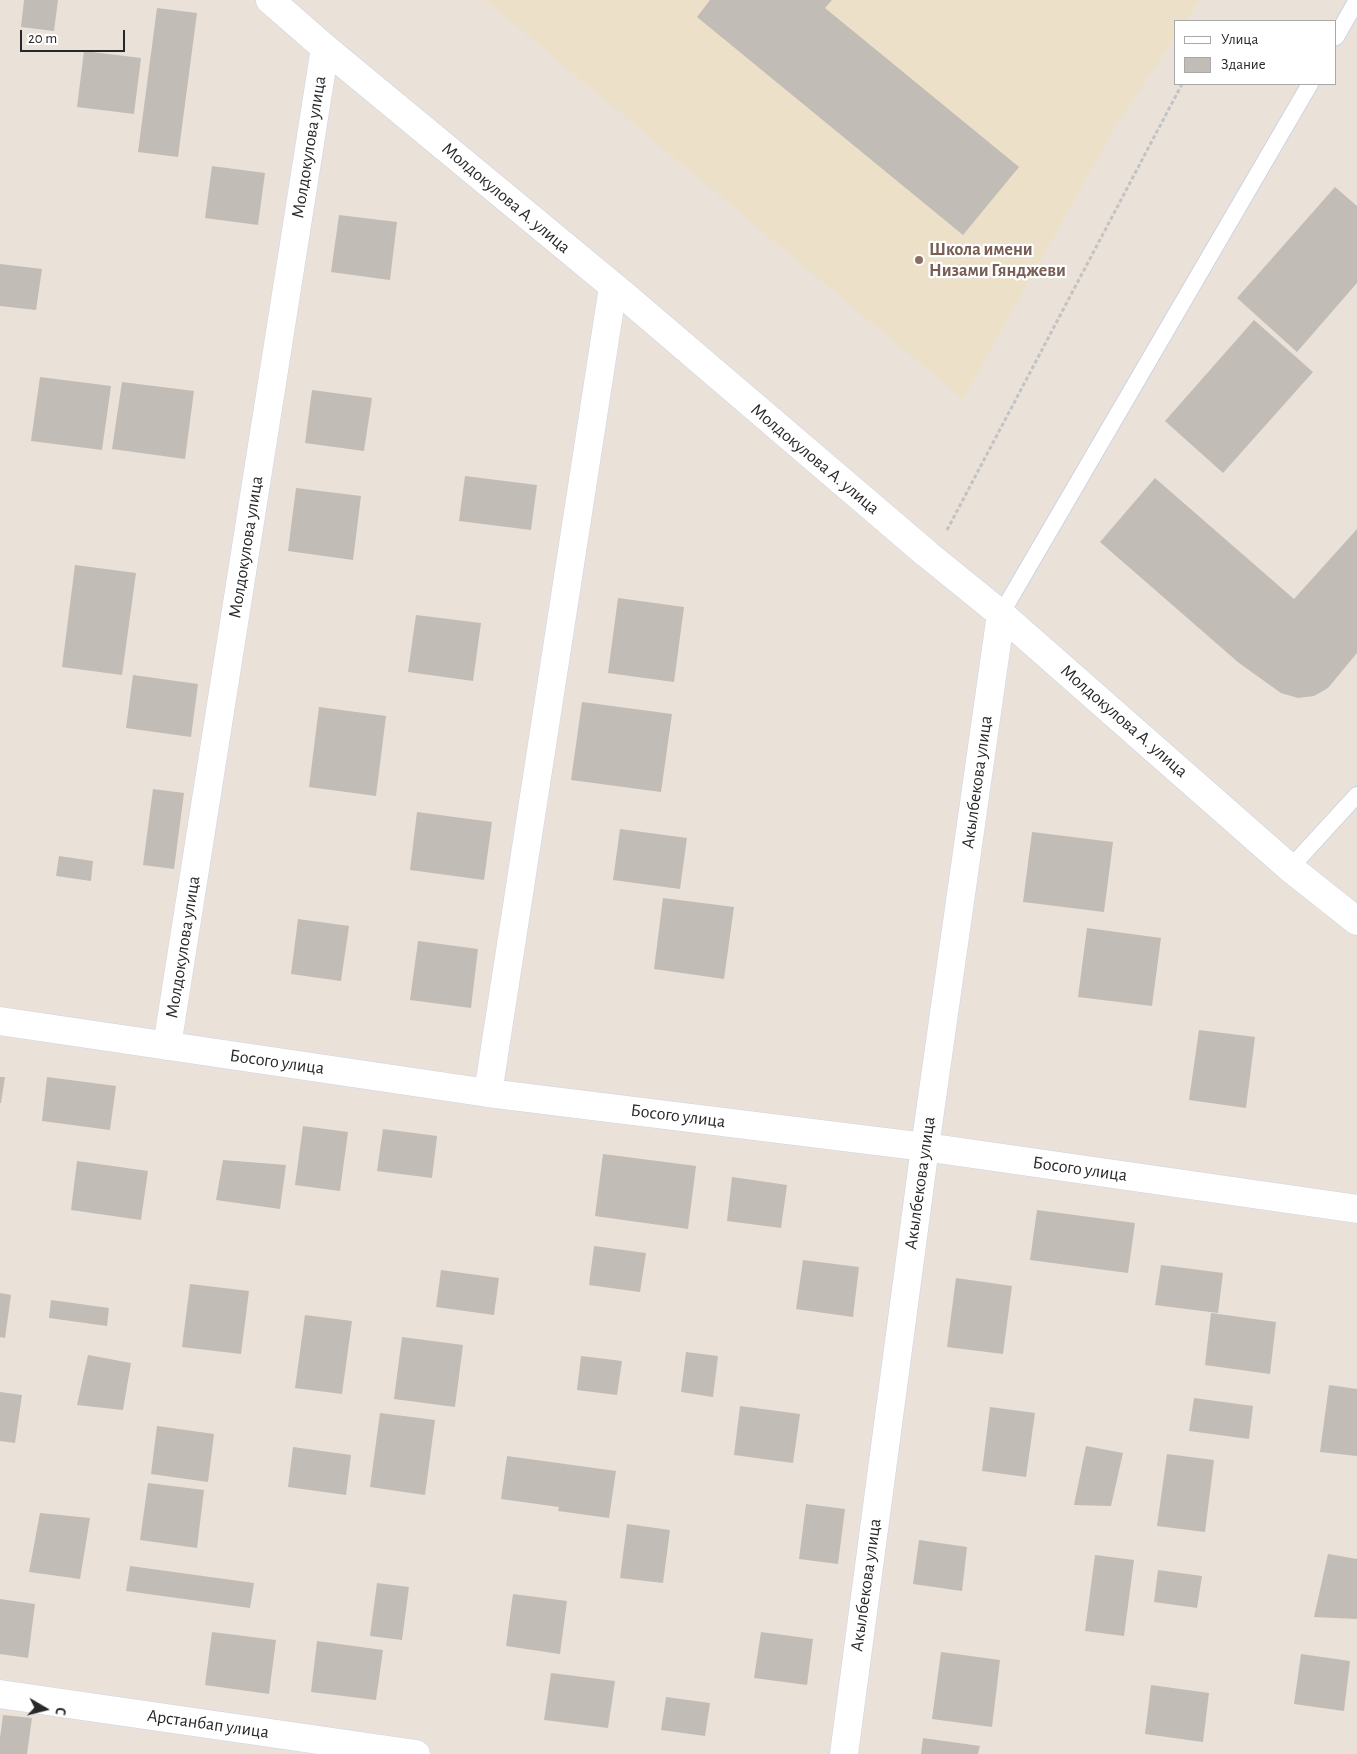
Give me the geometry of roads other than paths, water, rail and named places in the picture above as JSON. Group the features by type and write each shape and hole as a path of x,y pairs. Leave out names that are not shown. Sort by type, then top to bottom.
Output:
{"street":[{"name":"Молдокулова А. улица","path":"270,0 325,48 613,287 927,554 1001,614 1290,868 1357,921"},
{"name":"Молдокулова улица","path":"167,1046 325,48"},
{"path":"488,1092 613,287"},
{"name":"Акылбекова улица","path":"844,1754 924,1147 1001,614"},
{"name":"Босого улица","path":"0,1021 488,1092 924,1147 1357,1208"},
{"name":"Арстанбап улица","path":"0,1694 416,1754"}],"lane":[{"path":"1337,35 1357,0"},
{"path":"1001,614 1309,85"},
{"path":"1290,868 1357,795"}],"place":[{"name":"Школа имени Низами Гянджеви","path":"919,260"}]}
